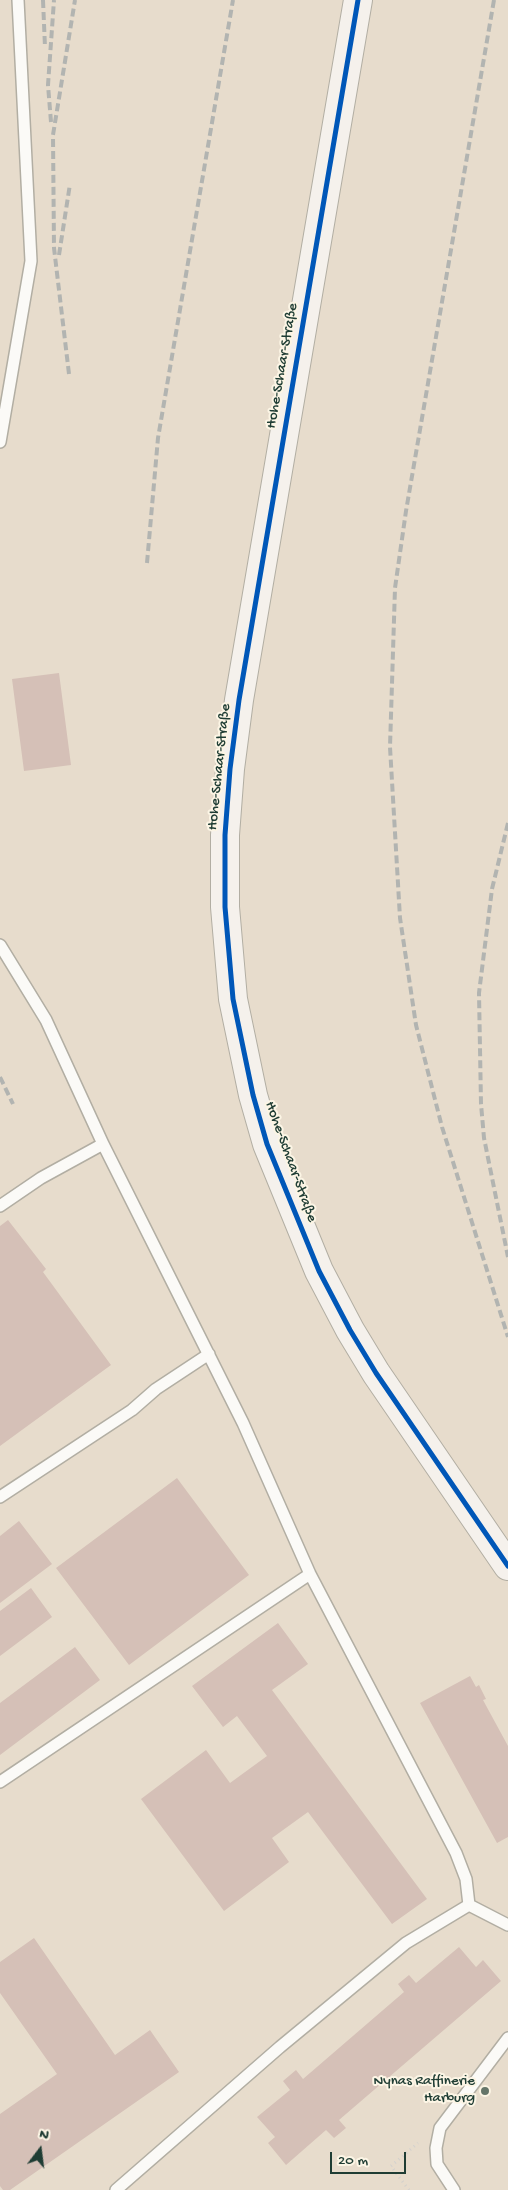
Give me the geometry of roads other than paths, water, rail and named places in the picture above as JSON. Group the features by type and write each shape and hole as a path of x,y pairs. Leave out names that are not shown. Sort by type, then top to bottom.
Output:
{"main road":[{"name":"Hohe-Schaar-Straße","path":"358,0 240,690 230,769 225,835 225,907 233,999 253,1095 267,1144 319,1271 350,1330 376,1373 508,1566"}],"lane":[{"path":"0,442 31,261 18,0"},
{"path":"0,945 46,1020 104,1144 243,1423 310,1574 456,1852 466,1879 469,1904"},
{"path":"0,1206 41,1178 104,1144"},
{"path":"0,1497 132,1410 156,1389 208,1354"},
{"path":"0,1782 310,1574"},
{"path":"469,1904 508,1926"},
{"path":"116,2190 280,2047 406,1943 469,1904"},
{"path":"454,2190 437,2164 436,2148 440,2128 508,2038"}],"railway":[{"path":"43,0 45,47"},
{"path":"51,122 48,85 54,0"},
{"path":"69,374 54,248 53,135 75,0"},
{"path":"147,563 158,438 233,0"},
{"path":"494,0 406,511 395,588 390,747 400,918 416,1025 442,1127 508,1337"},
{"path":"59,255 70,184"},
{"path":"508,823 492,889 479,993 481,1104 484,1138 508,1257"},
{"path":"0,1077 13,1104"}],"place":[{"name":"Nynas Raffinerie Harburg","path":"485,2091"}]}
